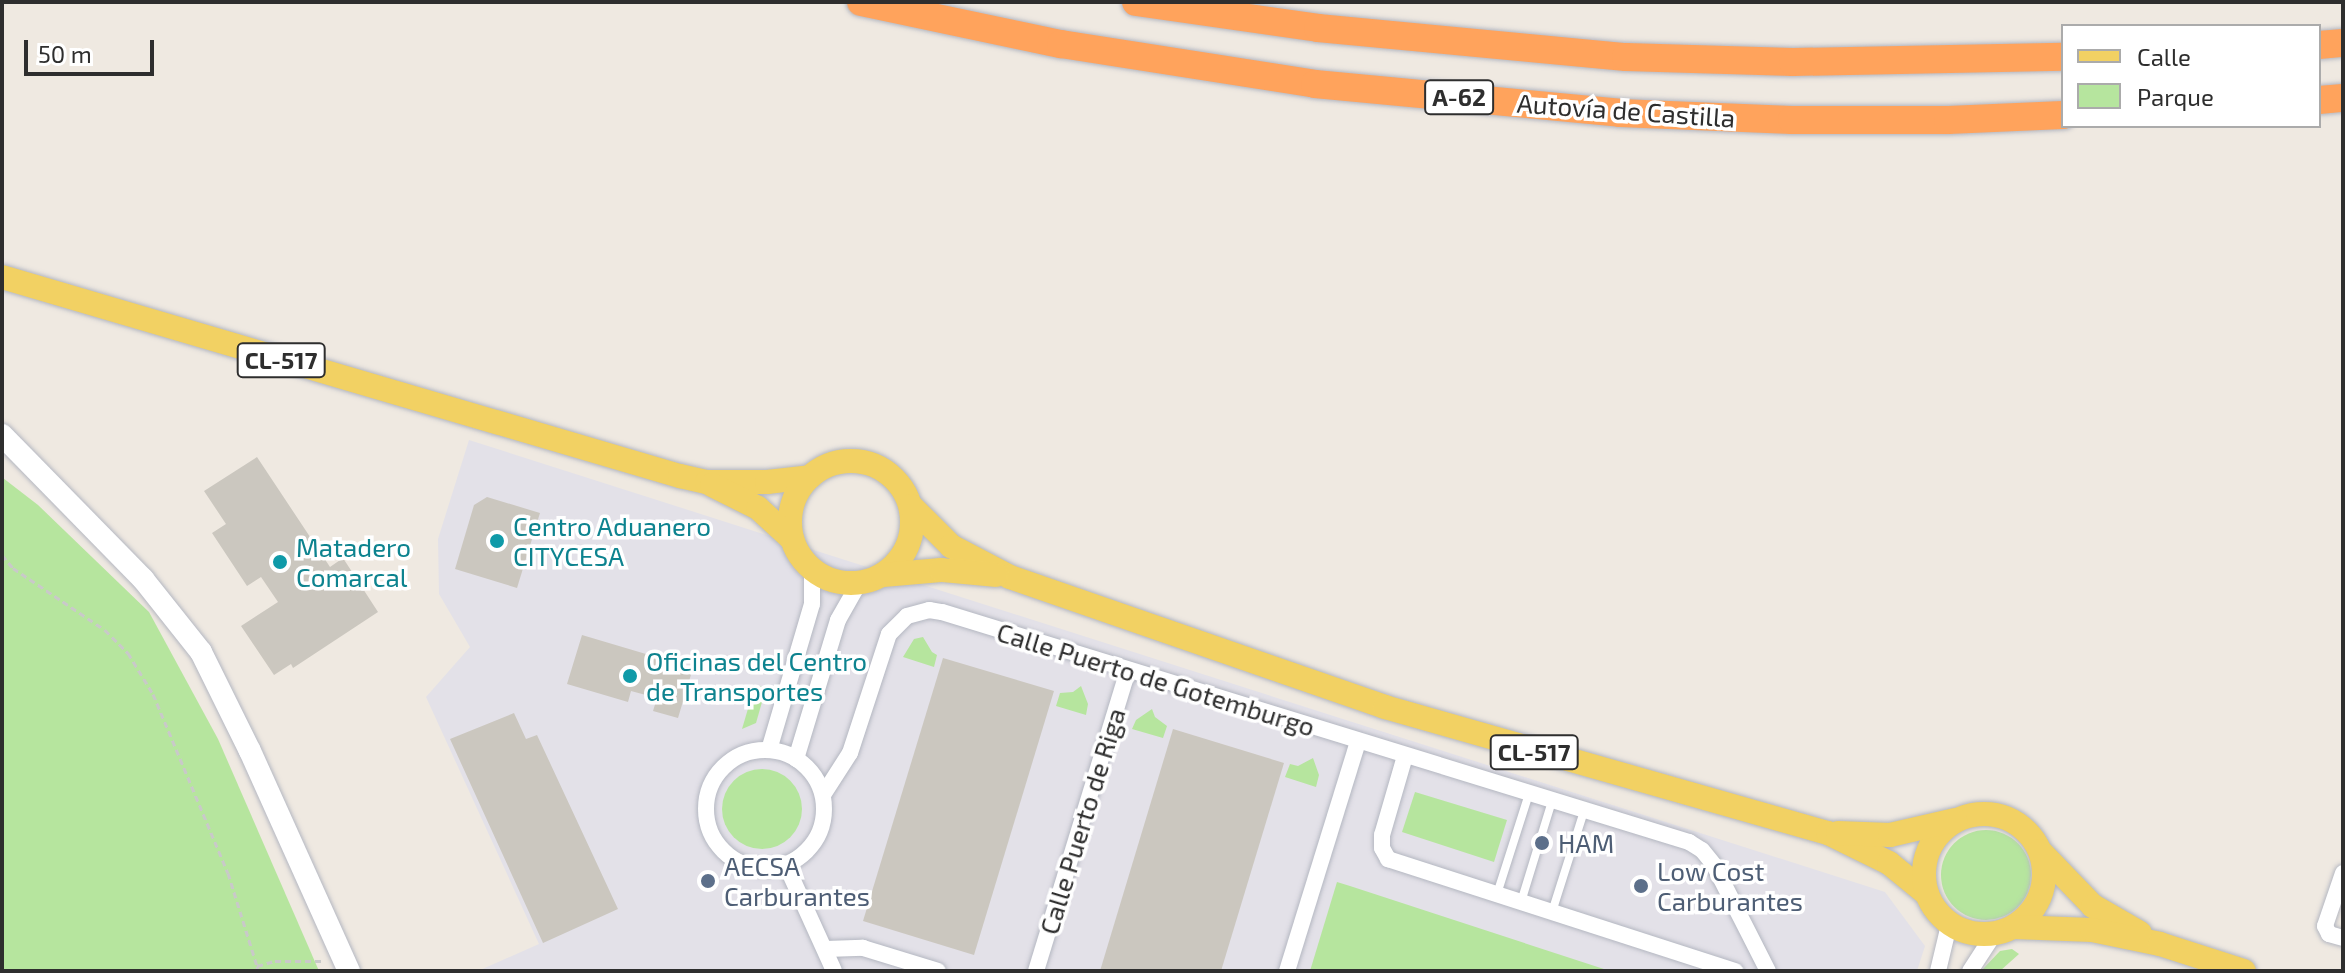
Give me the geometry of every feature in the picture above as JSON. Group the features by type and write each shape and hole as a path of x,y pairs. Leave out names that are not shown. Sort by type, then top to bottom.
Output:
{"highway":[{"name":"Autovía de Castilla","path":"861,2 1061,44 1300,82 1589,110 1792,120 1948,120 2061,115"},
{"name":"Autovía de Castilla","path":"1136,2 1318,28 1626,57 1793,62 2061,57"},
{"path":"2321,45 2343,43"},
{"path":"2321,100 2343,98"}],"main road":[{"name":"CL-517","path":"2,277 707,482 758,508 792,539 800,556 812,569"},
{"name":"CL-517","path":"707,482 767,482 810,477 831,464 856,461 880,468 899,484 911,506 951,546 1010,577 1385,707 1828,833 1889,863 1927,894 1933,909 1949,925 1971,934 2081,928 2160,944 2244,971"},
{"path":"792,539 790,516 796,494 810,477"},
{"path":"883,575 902,557 912,532 911,506"},
{"path":"812,569 834,581 859,583"},
{"name":"CL-517","path":"859,583 883,575 941,570 1010,577"},
{"name":"CL-517","path":"1828,833 1890,835 1976,814 2005,818 2029,834 2039,850 2093,906 2160,944"},
{"path":"1927,894 1923,867 1929,848 1941,831 1958,819"},
{"path":"2004,931 2031,913 2042,894 2044,872 2039,850"}],"street":[{"path":"2,435 143,579 201,652 346,964"},
{"path":"769,750 812,604 812,569"},
{"path":"796,759 838,620 859,583"},
{"name":"Calle Puerto de Gotemburgo","path":"823,795 850,753 889,634 907,616 929,610 942,612 1689,842 1702,850 1714,865 1768,971"},
{"name":"Calle Puerto de Riga","path":"1036,971 1128,670"},
{"path":"1287,971 1358,741"},
{"path":"769,750 796,759 808,768 823,795 824,817 818,837 804,854 786,865 767,869 746,866 728,855 714,839 707,819 707,798 715,778 729,763 748,753 769,750"},
{"path":"1405,756 1382,835 1382,848 1388,859 1735,971"},
{"path":"786,865 834,971"},
{"path":"2336,936 2325,926 2343,873"},
{"path":"1938,971 1949,925"},
{"path":"1970,971 2004,931"},
{"path":"826,949 863,948 938,971"}],"lane":[{"path":"1497,894 1529,794"},
{"path":"1521,902 1552,801"},
{"path":"1552,912 1584,811"}],"path":[{"path":"2,555 13,568 105,630 128,653 153,694 228,873 258,969 275,961 346,964"}],"shaded area":[{"path":"469,440 1885,892 1925,946 1917,971 478,971 539,944 426,697 470,647 439,594 438,539"}],"green space":[{"path":"3,478 38,505 149,612 218,739 319,971 2,971"},
{"path":"923,637 937,655 934,667 903,657 914,639"},
{"path":"755,685 766,688 756,723 742,729"},
{"path":"1081,686 1088,704 1086,715 1056,706 1060,693 1073,692"},
{"path":"1152,709 1155,717 1167,726 1163,738 1132,729 1136,720"},
{"path":"1313,758 1319,775 1316,787 1285,777 1290,764 1298,766"},
{"path":"754,769 770,769 791,780 802,801 802,817 791,838 770,849 754,849 740,843 728,831 722,817 722,801 728,787 740,775"},
{"path":"1415,792 1507,820 1494,862 1402,832"},
{"path":"1986,830 2003,834 2018,843 2027,858 2031,875 2027,892 2018,907 2003,916 1986,920 1969,916 1954,907 1945,892 1941,875 1945,858 1954,843 1969,834"},
{"path":"1337,882 1350,886 1610,971 1310,971"},
{"path":"2012,949 2019,954 2000,971 1981,971 2000,951"}],"building":[{"name":"Matadero Comarcal","path":"257,457 330,567 343,558 378,612 293,668 291,664 274,675 241,626 278,602 261,577 247,586 212,533 226,524 204,491"},
{"name":"Centro Aduanero CITYCESA","path":"487,497 540,513 517,588 455,569 474,505"},
{"name":"Oficinas del Centro de Transportes","path":"582,635 693,668 678,718 653,711 657,698 631,691 628,702 567,684"},
{"path":"943,658 1054,691 974,955 863,921"},
{"path":"514,713 526,739 537,735 618,909 543,943 450,739"},
{"path":"1173,729 1284,763 1221,971 1100,971"}],"place":[{"name":"Centro Aduanero CITYCESA","path":"497,541"},
{"name":"Matadero Comarcal","path":"280,562"},
{"name":"Oficinas del Centro de Transportes","path":"630,676"},
{"name":"HAM","path":"1542,843"},
{"name":"AECSA Carburantes","path":"708,881"},
{"name":"Low Cost Carburantes","path":"1641,886"}]}
